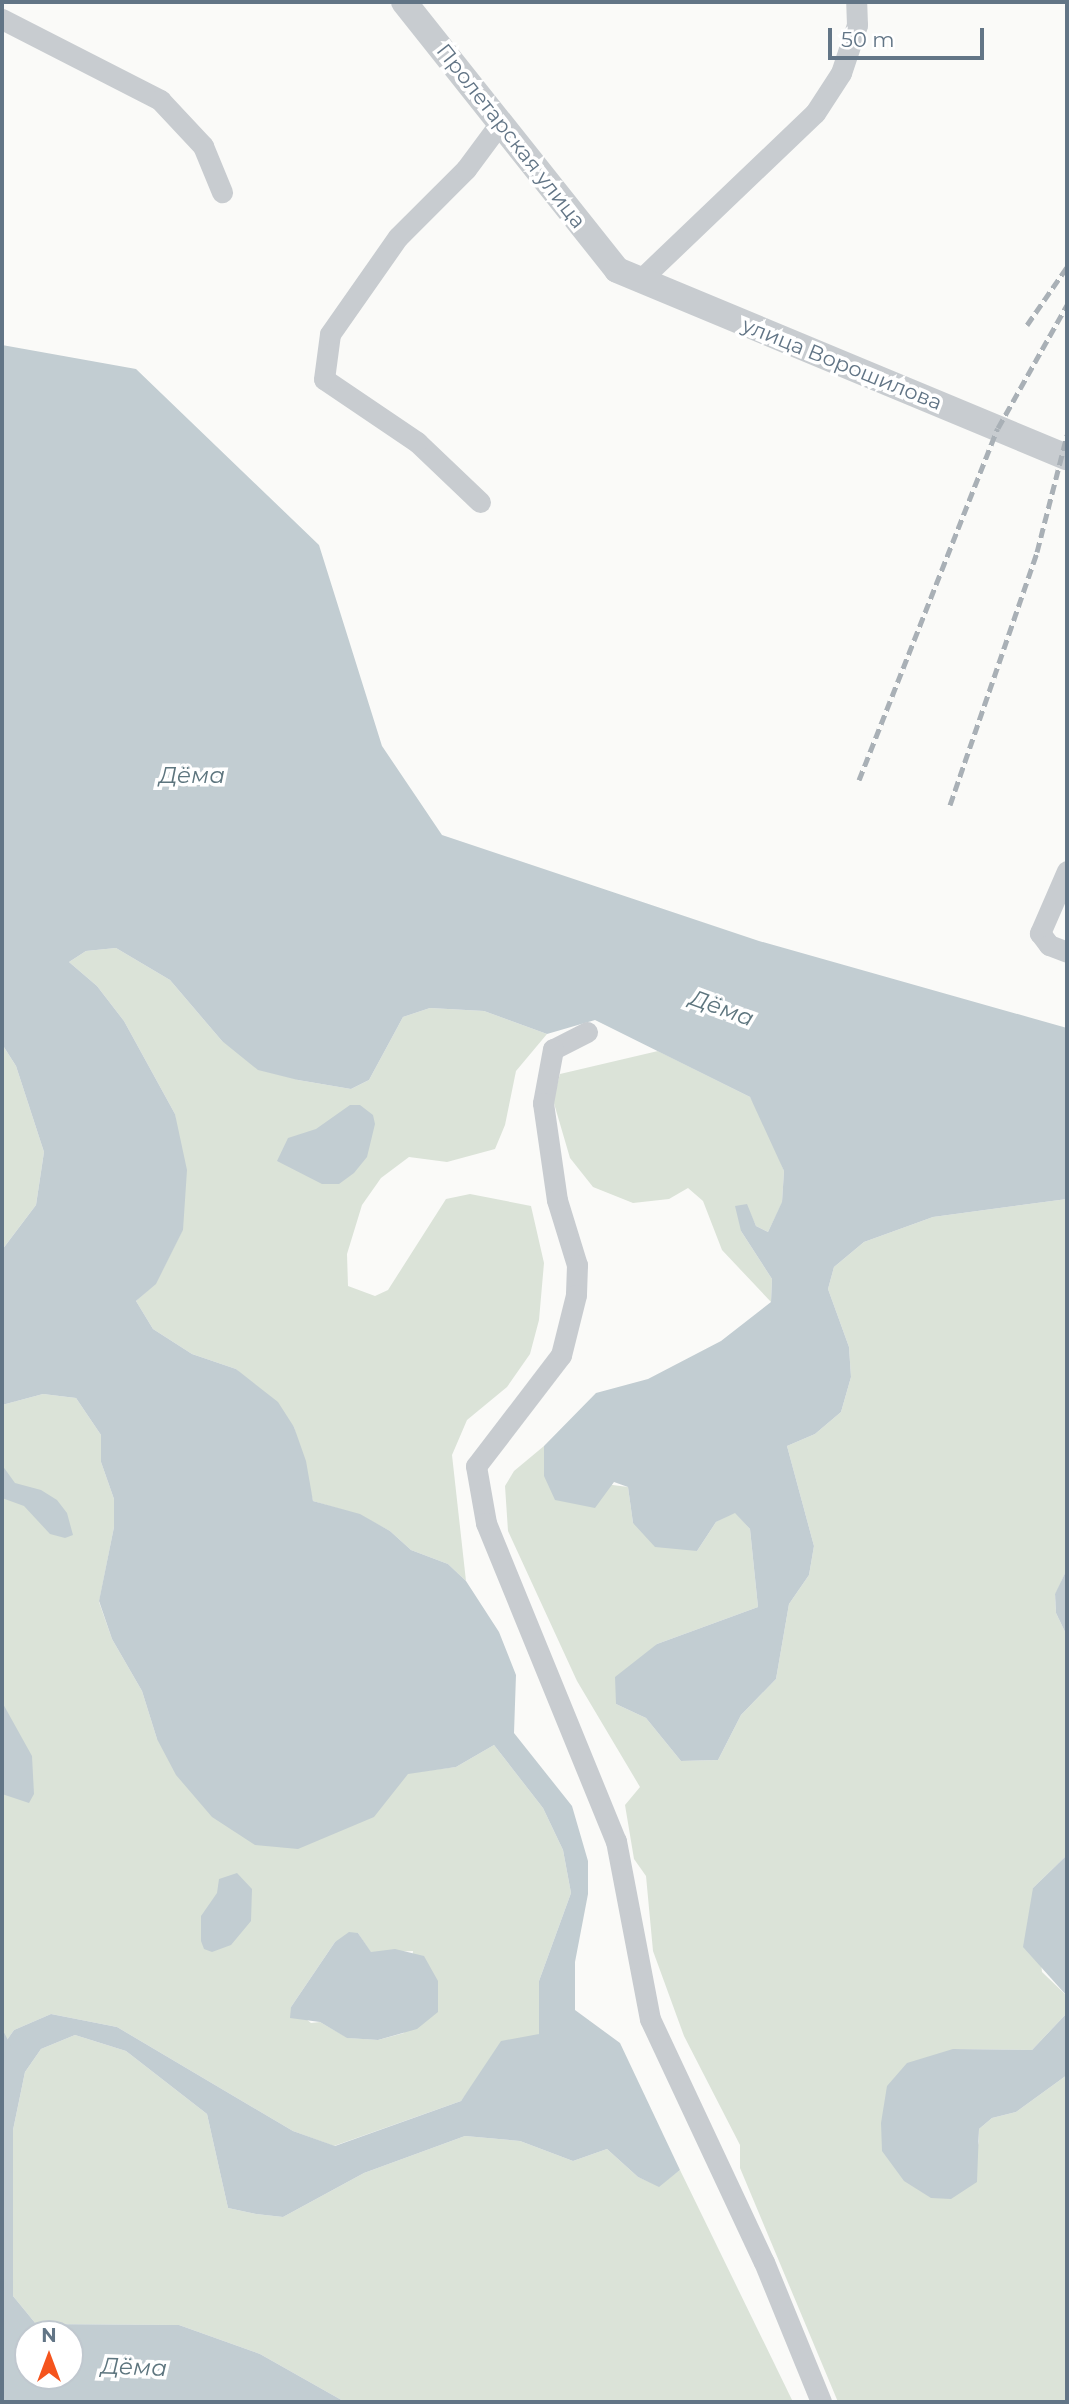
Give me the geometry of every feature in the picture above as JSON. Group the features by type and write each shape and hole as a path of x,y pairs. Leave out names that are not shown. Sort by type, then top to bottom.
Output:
{"street":[{"name":"Пролетарская улица","path":"404,2 628,276"},
{"path":"628,276 815,113 841,73 857,25 856,2"},
{"path":"2,19 160,100 203,146 222,192"},
{"path":"480,502 417,442 324,379 330,334 398,237 466,169 500,122"},
{"name":"улица Ворошилова","path":"628,276 1067,457"},
{"path":"1058,948 1040,933 1067,871"},
{"path":"587,1032 553,1049 542,1103 557,1200 578,1265 576,1295 561,1355 476,1466 486,1523 616,1841 650,2019 764,2262 821,2402"}],"shaded area":[{"path":"116,948 170,980 222,1041 298,1080 351,1089 369,1080 403,1017 430,1008 484,1011 547,1034 516,1071 505,1125 495,1149 447,1162 409,1157 381,1178 362,1205 347,1254 348,1286 375,1296 388,1290 446,1199 470,1194 531,1206 544,1263 539,1320 530,1354 507,1387 467,1420 452,1455 466,1581 448,1564 411,1550 390,1531 360,1515 313,1501 294,1427 236,1369 192,1354 153,1329 136,1301 156,1283 183,1229 175,1114 124,1021 97,986 69,962 86,951"},
{"path":"2,1044 16,1066 44,1152 36,1205 2,1250"},
{"path":"658,1051 750,1097 764,1120 784,1171 782,1203 768,1232 756,1226 746,1204 741,1231 772,1279 771,1302 722,1250 703,1201 688,1188 669,1199 633,1203 593,1187 570,1158 553,1100 560,1074"},
{"path":"1067,1199 1067,1569 1055,1595 1056,1613 1067,1636 1067,1855 1033,1888 1042,1972 1067,1996 1067,2013 1032,2050 953,2049 979,2145 979,2129 992,2118 1016,2112 1067,2075 1067,2402 838,2402 740,2168 740,2145 684,2036 653,1951 646,1876 634,1859 625,1805 640,1787 577,1681 508,1531 505,1486 514,1471 544,1446 544,1476 628,1487 633,1523 697,1551 716,1522 735,1512 750,1529 758,1607 657,1644 616,1704 646,1718 681,1761 718,1760 741,1715 776,1679 789,1604 809,1575 814,1546 787,1446 815,1434 841,1412 851,1377 849,1347 828,1289 834,1267 864,1242 933,1217"},
{"path":"43,1394 76,1398 101,1435 101,1462 114,1499 114,1527 99,1602 112,1639 142,1691 157,1739 395,1787 408,1773 456,1767 494,1745 543,1808 563,1850 571,1893 539,1981 539,2034 476,2081 461,2101 334,2146 293,2131 117,2027 51,2014 14,2030 2,2047 2,1405","holes":["358,1933 371,1953 413,1951 404,2033 378,2040 348,2038 320,2022 311,2023 291,2007 335,1942"]},
{"path":"75,2035 126,2051 207,2114 228,2208 256,2214 283,2217 364,2173 465,2136 520,2141 573,2161 607,2149 638,2177 659,2186 680,2170 793,2402 345,2402 260,2354 179,2325 84,2324 84,2320 33,2320 13,2296 13,2130 25,2072 41,2049"}],"water":[{"name":"Дёма","path":"2,345 136,369 319,545 382,746 442,835 759,941 1067,1028 1067,1199 933,1217 864,1242 834,1267 828,1289 849,1347 851,1377 841,1412 815,1434 787,1446 814,1546 809,1575 789,1604 776,1679 741,1715 718,1760 681,1761 646,1718 616,1704 615,1677 657,1644 758,1607 750,1529 735,1513 716,1522 697,1551 655,1547 633,1523 628,1487 614,1482 595,1508 555,1500 544,1476 544,1446 596,1393 648,1379 721,1341 771,1302 772,1279 741,1231 735,1206 747,1204 756,1226 768,1232 782,1202 784,1171 750,1097 595,1020 547,1034 484,1011 430,1008 403,1017 369,1080 351,1089 298,1080 258,1070 222,1041 170,980 116,948 86,951 69,962 97,986 124,1021 175,1114 187,1170 183,1230 156,1284 136,1301 153,1329 192,1354 236,1369 278,1402 294,1427 306,1461 313,1501 360,1514 390,1531 411,1550 448,1564 466,1581 499,1632 516,1675 514,1733 572,1806 588,1861 588,1894 575,1962 575,2010 620,2043 680,2170 659,2187 638,2177 607,2149 573,2161 520,2141 465,2136 364,2173 283,2217 256,2214 228,2208 207,2114 126,2051 75,2035 41,2049 25,2072 13,2130 13,2296 33,2320 14,2320 14,2390 84,2390 84,2324 179,2325 260,2354 345,2402 2,2402 2,2047 14,2030 51,2014 117,2027 293,2131 335,2146 461,2101 501,2041 539,2034 539,1981 571,1893 563,1850 543,1808 494,1745 456,1767 408,1774 374,1817 298,1849 255,1845 212,1817 176,1775 157,1739 142,1691 112,1639 99,1601 114,1527 114,1499 101,1462 101,1435 76,1398 43,1394 2,1405 2,1250 36,1205 44,1152 16,1066 2,1044"},
{"path":"350,1105 360,1105 373,1115 375,1124 367,1157 354,1173 339,1184 322,1184 277,1161 288,1138 316,1129"},
{"path":"2,1465 15,1483 41,1490 57,1500 67,1513 73,1535 65,1538 50,1534 24,1506 2,1498"},
{"path":"1067,1569 1067,1636 1056,1613 1055,1594"},
{"path":"2,1702 32,1756 34,1794 29,1803 2,1794"},
{"path":"1067,1855 1067,1996 1023,1947 1033,1888"},
{"path":"237,1873 252,1889 251,1921 231,1945 212,1952 204,1949 201,1941 201,1916 217,1893 219,1879"},
{"path":"349,1932 358,1933 371,1952 395,1949 424,1956 438,1981 438,2012 417,2029 378,2040 347,2038 320,2022 290,2018 291,2007 335,1942"},
{"path":"1067,2013 1067,2075 1016,2112 992,2118 979,2129 977,2182 951,2199 931,2198 904,2181 882,2151 881,2123 887,2086 907,2063 953,2049 1032,2050"}],"waterway":[{"path":"2,2035 7,2045"}],"railway":[{"path":"1027,325 1067,267"},
{"path":"859,780 998,428 1067,305"},
{"path":"950,805 1037,552 1067,435"}]}
